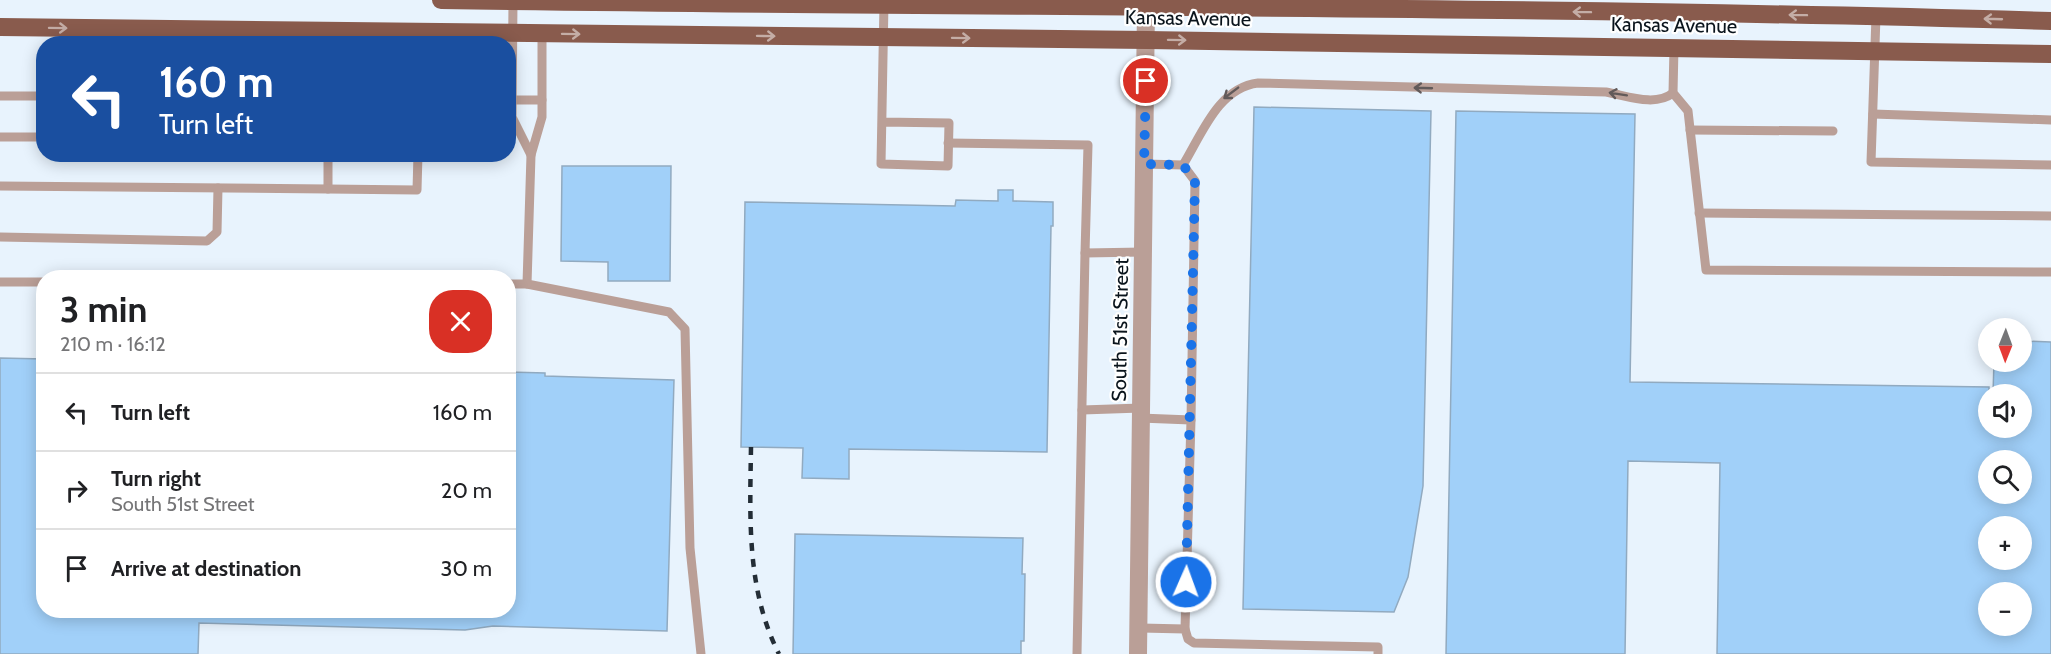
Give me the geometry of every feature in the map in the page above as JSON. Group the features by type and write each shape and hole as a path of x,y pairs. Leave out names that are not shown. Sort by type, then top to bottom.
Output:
{"main road":[{"name":"Kansas Avenue","path":"441,0 1146,6 1876,16 2051,21"},
{"name":"Kansas Avenue","path":"0,27 1146,40 2051,54"}],"street":[{"name":"South 51st Street","path":"1138,654 1141,628 1146,6"}],"lane":[{"path":"513,1 513,34"},
{"path":"882,122 949,123 948,166 881,164 884,3"},
{"path":"1876,16 1871,162 2051,165"},
{"path":"527,284 531,155 542,117 542,33"},
{"path":"1674,47 1673,93 1688,111 1707,270 2051,272"},
{"path":"1183,165 1223,99 1243,85 1258,83 1605,92 1650,100 1664,100 1673,93"},
{"path":"0,96 36,96"},
{"path":"516,100 542,100"},
{"path":"1873,114 2051,120"},
{"path":"516,125 531,155"},
{"path":"1690,130 1833,131"},
{"path":"0,137 36,137"},
{"path":"948,143 1088,145 1077,654"},
{"path":"328,162 328,189"},
{"path":"0,186 417,190 418,162"},
{"path":"1144,164 1183,165"},
{"path":"1183,165 1195,181 1185,628 1188,639 1194,643 1378,647 1378,654"},
{"path":"0,237 207,241 217,232 218,188"},
{"path":"1699,213 2050,216"},
{"path":"1085,253 1143,252"},
{"path":"0,282 36,282"},
{"path":"516,284 527,284 669,312 685,329 690,548 701,654"},
{"path":"1082,410 1141,413 1191,420"},
{"path":"1141,628 1185,628"}],"building":[{"path":"1254,107 1431,111 1423,486 1408,577 1394,612 1243,609"},
{"path":"1456,111 1635,114 1630,382 1978,387 1978,438 2032,438 2032,384 1993,384 1994,372 2032,372 2032,341 2051,342 2051,654 1717,654 1720,463 1628,461 1625,654 1446,654"},
{"path":"562,166 671,166 670,281 608,281 608,262 561,261"},
{"path":"998,190 1013,190 1013,201 1053,202 1047,452 849,449 849,479 802,478 803,448 741,447 745,202 955,206 956,200 998,201"},
{"path":"0,358 36,359 36,618 516,618 516,372 545,373 545,376 674,380 667,631 493,626 465,630 199,623 198,654 0,654"},
{"path":"795,534 1023,538 1024,641 1021,641 1021,654 793,654"}],"railway":[{"path":"751,447 750,500 755,578 768,629 779,654"}],"route":[{"path":"1146,81 1144,164 1183,165 1190,171 1195,181 1186,582"}]}
